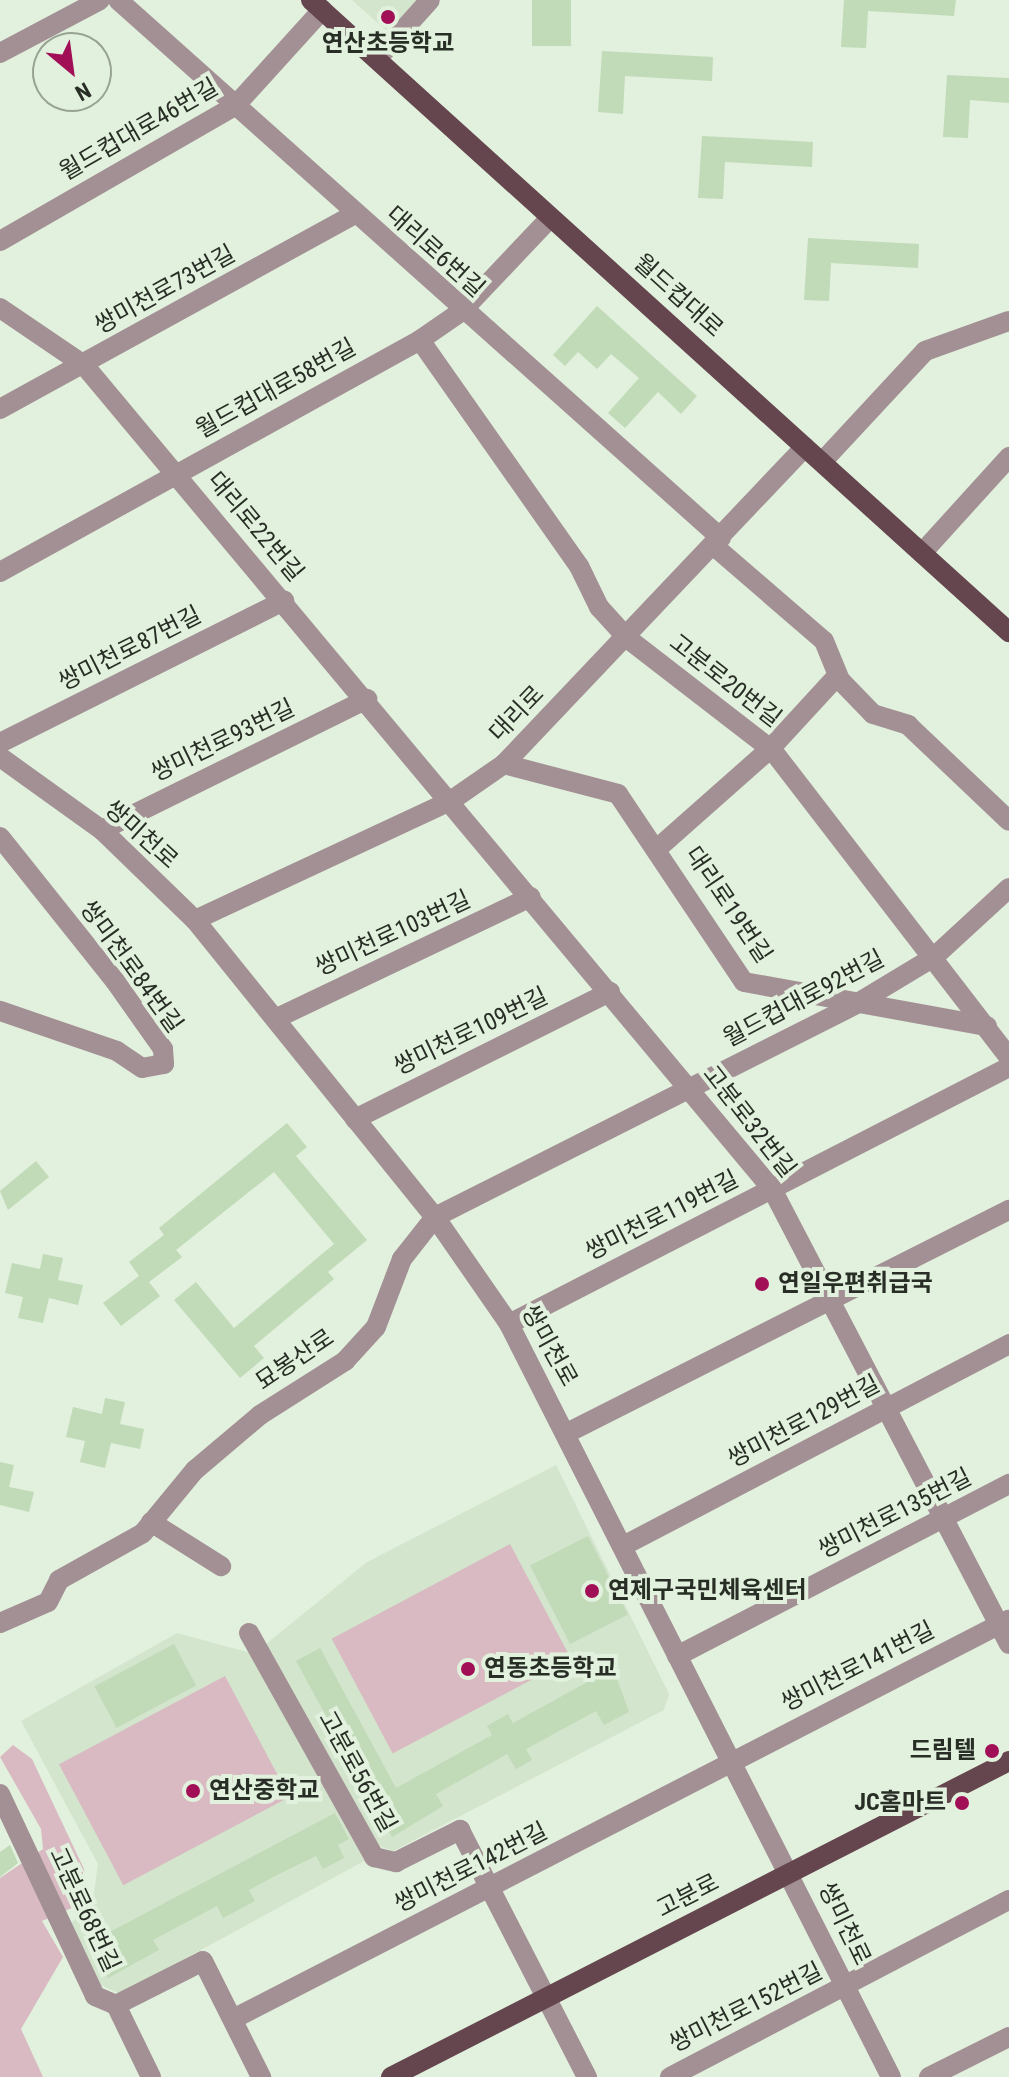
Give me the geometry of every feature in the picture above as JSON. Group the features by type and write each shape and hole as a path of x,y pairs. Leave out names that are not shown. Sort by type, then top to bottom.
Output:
{"main road":[{"name":"월드컵대로","path":"317,5 1009,632"},
{"name":"고분로","path":"391,2077 1009,1761"}],"street":[{"path":"0,53 100,0"},
{"name":"대리로6번길","path":"118,0 824,641 838,675 873,714 908,725 1009,821"},
{"path":"377,59 430,0"},
{"name":"월드컵대로46번길","path":"0,241 235,106 317,5"},
{"name":"쌍미천로73번길","path":"0,409 355,214"},
{"name":"월드컵대로58번길","path":"0,572 420,340 462,311 551,217"},
{"name":"대리로22번길","path":"0,308 84,365 452,800"},
{"path":"822,462 925,351 1009,321"},
{"name":"고분로20번길","path":"420,340 627,638 770,749 934,957 1009,1058"},
{"name":"대리로","path":"195,920 452,800 504,764 627,638 805,447"},
{"path":"922,553 1009,457"},
{"name":"쌍미천로87번길","path":"0,743 284,601"},
{"path":"658,848 770,749 838,675"},
{"name":"쌍미천로93번길","path":"102,830 367,699"},
{"name":"쌍미천로","path":"0,757 102,830 195,920 435,1217 509,1324 567,1433 891,2077"},
{"name":"대리로19번길","path":"504,764 618,794 658,848 744,982 987,1026"},
{"name":"고분로32번길","path":"452,800 772,1189 943,1518 1004,1622 1009,1644"},
{"name":"쌍미천로84번길","path":"0,837 115,981 163,1049 164,1064 142,1068 117,1051 0,1011"},
{"name":"월드컵대로92번길","path":"435,1217 856,1004 934,957 1009,888"},
{"name":"쌍미천로103번길","path":"277,1018 531,897"},
{"name":"쌍미천로109번길","path":"355,1119 610,992"},
{"name":"쌍미천로119번길","path":"509,1324 1009,1067"},
{"path":"567,1433 1009,1210"},
{"name":"묘봉산로","path":"0,1623 48,1602 59,1580 151,1522 195,1470 260,1415 345,1361 376,1327 402,1259 435,1217"},
{"name":"쌍미천로129번길","path":"623,1546 1009,1344"},
{"name":"쌍미천로135번길","path":"677,1656 1009,1484"},
{"path":"151,1522 221,1566"},
{"name":"쌍미천로141번길","path":"731,1761 1004,1622"},
{"name":"고분로56번길","path":"249,1633 374,1857 396,1862 460,1830 587,2077"},
{"name":"쌍미천로142번길","path":"233,2019 731,1761"},
{"name":"고분로68번길","path":"0,1794 95,1996 116,2005 203,1961 261,2077"},
{"name":"쌍미천로152번길","path":"670,2077 1009,1900"},
{"path":"116,2005 151,2077"},
{"path":"929,2077 1009,2037"}],"shaded area":[{"name":"연산초등학교","path":"352,0 421,0 390,34"},
{"name":"연동초등학교","path":"556,1465 669,1694 664,1710 393,1851 377,1845 266,1644 367,1562"},
{"path":"510,1544 571,1659 393,1754 332,1639"},
{"name":"연산중학교","path":"177,1633 251,1653 366,1860 120,1994 99,1984 71,1922 92,1908 98,1864 21,1721"},
{"path":"225,1676 289,1797 123,1885 59,1764"},
{"path":"13,1745 32,1759 84,1869 74,1907 42,1921 63,1957 21,2029 43,2077 0,2077 0,1878 43,1849 41,1829 0,1757"}],"building":[{"path":"532,0 571,0 571,46 532,46"},
{"path":"844,0 956,0 954,16 868,11 866,48 841,47"},
{"path":"602,51 713,57 712,81 625,76 623,114 598,112"},
{"path":"947,75 1009,78 1009,103 970,100 968,138 943,137"},
{"path":"702,136 813,142 812,167 725,162 723,199 698,198"},
{"path":"808,238 919,244 918,268 831,263 829,301 804,300"},
{"path":"597,306 697,396 681,414 658,392 625,428 608,413 639,378 611,354 597,369 578,352 565,366 553,355"},
{"path":"287,1123 307,1147 296,1156 367,1240 328,1272 334,1279 254,1346 264,1358 240,1378 174,1300 196,1282 234,1328 334,1244 274,1172 176,1250 182,1257 149,1282 160,1296 121,1326 103,1303 139,1276 129,1262 164,1235 159,1228"},
{"path":"36,1161 49,1177 8,1210 0,1191"},
{"path":"43,1254 63,1258 58,1280 83,1285 78,1305 49,1298 43,1323 18,1318 23,1297 5,1293 12,1263 40,1269"},
{"path":"105,1398 125,1402 120,1424 144,1429 140,1449 111,1443 105,1468 80,1462 85,1441 66,1437 73,1407 102,1414"},
{"path":"0,1462 14,1465 9,1487 34,1492 29,1512 0,1505"},
{"path":"588,1536 628,1614 570,1644 530,1566"},
{"path":"174,1644 196,1685 117,1728 95,1686"},
{"path":"320,1648 396,1788 492,1735 487,1726 508,1714 513,1723 613,1668 629,1712 604,1725 596,1711 526,1749 532,1760 516,1769 507,1754 436,1794 443,1806 392,1837 296,1661"},
{"path":"335,1813 349,1839 338,1845 344,1858 323,1869 316,1856 279,1874 249,1890 255,1901 223,1918 217,1906 153,1940 159,1950 108,1978 89,1943"},
{"path":"10,1845 18,1863 0,1877 0,1852"}],"place":[{"name":"연산초등학교","path":"388,17"},
{"name":"연일우편취급국","path":"762,1284"},
{"name":"연제구국민체육센터","path":"592,1591"},
{"name":"연동초등학교","path":"468,1669"},
{"name":"드림텔","path":"992,1751"},
{"name":"연산중학교","path":"193,1791"},
{"name":"JC홈마트","path":"962,1803"}]}
